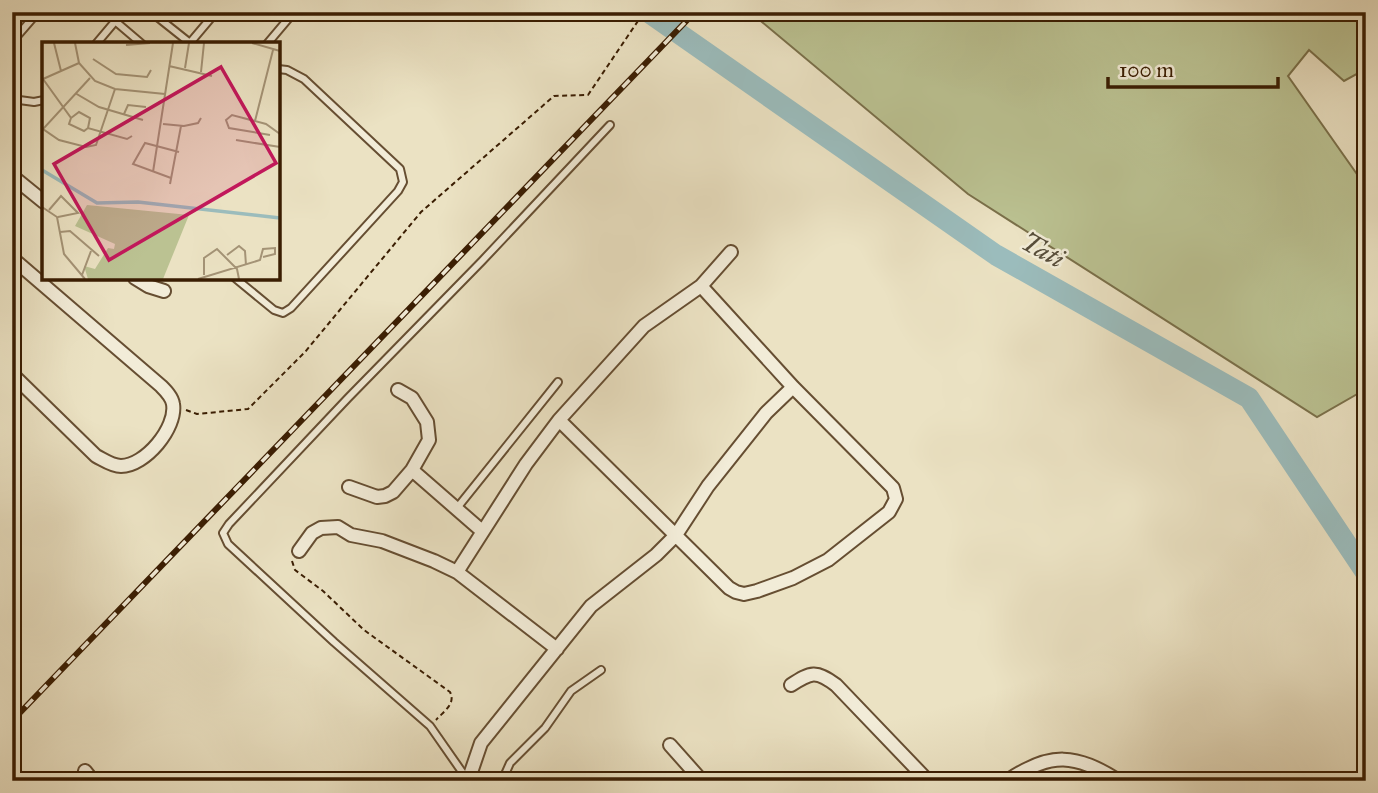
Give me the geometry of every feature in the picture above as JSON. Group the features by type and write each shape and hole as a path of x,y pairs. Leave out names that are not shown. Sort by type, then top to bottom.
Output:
{"street":[{"path":"12,176 42,200"},
{"path":"457,572 526,464 559,420 644,326 701,286 731,252"},
{"path":"12,258 162,386 173,405 172,421 157,446 136,462 123,466 110,463 96,456 12,374"},
{"path":"138,280 164,291"},
{"path":"559,420 736,592 744,594 757,591 793,578 828,560 889,512 896,499 893,488 793,387 701,286"},
{"path":"468,781 481,743 591,606 656,555 676,535 708,486 766,413 793,387"},
{"path":"349,486 377,497 393,492 412,470 429,440 427,422 412,398 398,390"},
{"path":"412,470 482,531"},
{"path":"299,551 312,533 321,528 338,527 351,535 382,541 435,561 457,572 557,649"},
{"path":"791,685 814,673 824,676 928,781"},
{"path":"670,745 702,781"},
{"path":"1007,781 1048,760 1066,759 1096,767 1119,781"}],"lane":[{"path":"12,19 18,12"},
{"path":"12,42 38,12"},
{"path":"98,42 123,12"},
{"path":"151,12 188,42"},
{"path":"190,42 213,15 204,12"},
{"path":"269,42 294,12"},
{"path":"115,21 140,42"},
{"path":"237,280 274,310 283,313 291,308 380,211 403,182 400,169 304,79 280,69"},
{"path":"12,100 42,100"},
{"path":"468,781 430,726 281,594 228,544 223,533 610,124"},
{"path":"456,509 558,382"},
{"path":"502,781 510,763 545,728 571,691 601,670"}],"path":[{"path":"173,405 197,414 248,409 306,352 421,212 554,96 588,96 644,12"},
{"path":"299,551 291,562 295,570 323,591 364,630 450,692 452,702 430,726"}],"green space":[{"path":"750,12 1366,12 1366,69 1344,81 1309,50 1288,76 1366,187 1366,389 1317,417 968,194"}],"waterway":[{"name":"Tati","path":"648,12 996,255 1249,398 1366,573"}],"railway":[{"path":"12,721 695,12"}]}
